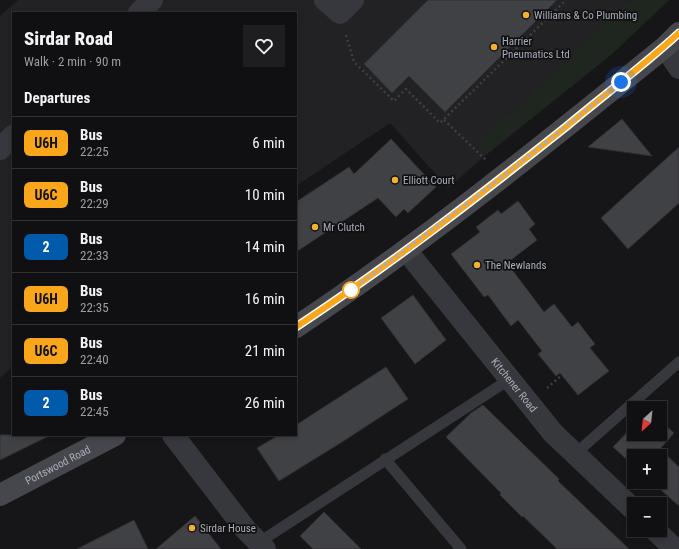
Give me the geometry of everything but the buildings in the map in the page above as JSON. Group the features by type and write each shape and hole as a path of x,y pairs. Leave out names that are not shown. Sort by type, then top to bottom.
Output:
{"street":[{"path":"140,12 152,0"},
{"path":"297,326 406,250 538,148 672,40 679,68"},
{"path":"0,149 12,137"},
{"name":"Kitchener Road","path":"406,250 553,433 627,503"},
{"name":"Portswood Road","path":"0,495 113,436"},
{"path":"174,436 246,530 262,546"},
{"path":"662,537 675,549"}],"lane":[{"path":"575,454 679,362"},
{"path":"262,546 385,460 510,379"},
{"path":"385,460 461,549"}],"path":[{"path":"339,4 354,62 394,101 406,90 440,123 566,0"},
{"path":"444,120 481,156"}],"shaded area":[{"path":"18,0 669,0 612,54 486,155 448,188 390,123 297,185 297,12 12,12 12,367 0,378 0,16"},
{"path":"632,0 669,0 612,54 486,155 477,147 493,124 525,106 535,87 565,64 615,14"}],"bus line":[{"name":"U6H","path":"297,326 406,250 502,177 664,47 679,33"}],"place":[{"name":"Williams & Co Plumbing","path":"526,15"},
{"name":"Harrier Pneumatics Ltd","path":"494,47"},
{"name":"Elliott Court","path":"395,180"},
{"name":"Mr Clutch","path":"315,227"},
{"name":"The Newlands","path":"477,265"},
{"name":"Sirdar House","path":"192,528"}],"route":[{"path":"351,290 502,177 621,82"}]}
